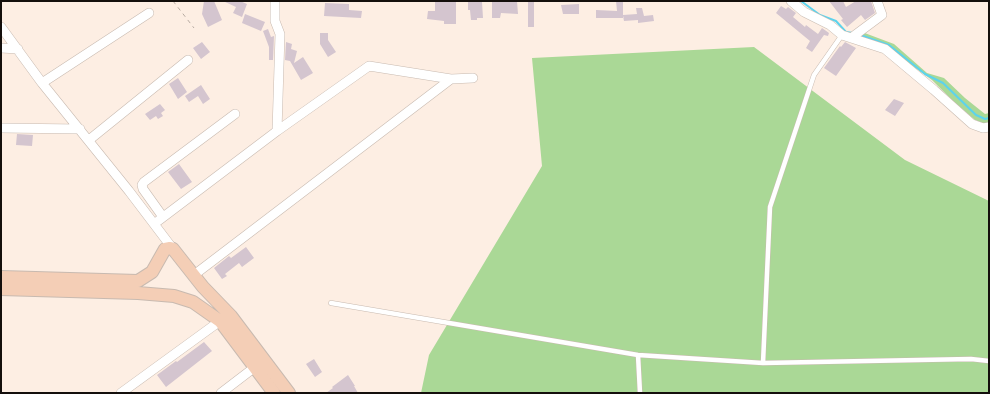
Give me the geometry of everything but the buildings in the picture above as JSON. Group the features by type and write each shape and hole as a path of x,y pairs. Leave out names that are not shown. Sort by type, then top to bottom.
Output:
{"main road":[{"path":"1,289 138,287 152,272 165,249 173,249 231,316 289,393"},
{"path":"1,277 138,287 193,302 220,321 274,393"}],"street":[{"path":"275,1 275,21 280,34 276,130"},
{"path":"790,1 804,12 830,25 846,37 885,49 972,124 983,128 989,127"},
{"path":"846,37 882,15 877,1"},
{"path":"42,83 149,13"},
{"path":"1,27 42,83 89,140 173,249"},
{"path":"1,48 18,49"},
{"path":"89,140 188,60"},
{"path":"154,224 276,130 369,66 451,79 473,78"},
{"path":"194,275 451,79"},
{"path":"163,217 143,189 142,185 144,182 235,114"},
{"path":"1,128 80,129"},
{"path":"121,393 220,321"},
{"path":"221,393 255,367"}],"lane":[{"path":"763,363 770,207 814,75 846,37"},
{"path":"331,303 638,355 763,363 970,359 989,361"},
{"path":"638,355 640,393"}],"path":[{"path":"173,1 194,28"}],"green space":[{"path":"862,32 894,44 927,73 944,78 985,114 989,113 989,123 985,124 975,120 932,80 886,47 856,37"},
{"path":"754,47 905,160 989,201 989,393 421,393 429,355 542,166 532,58"}],"waterway":[{"path":"801,1 820,15 836,21 846,32 853,33"},
{"path":"860,35 889,45 925,74 943,83 976,115 985,119 989,118"}]}
